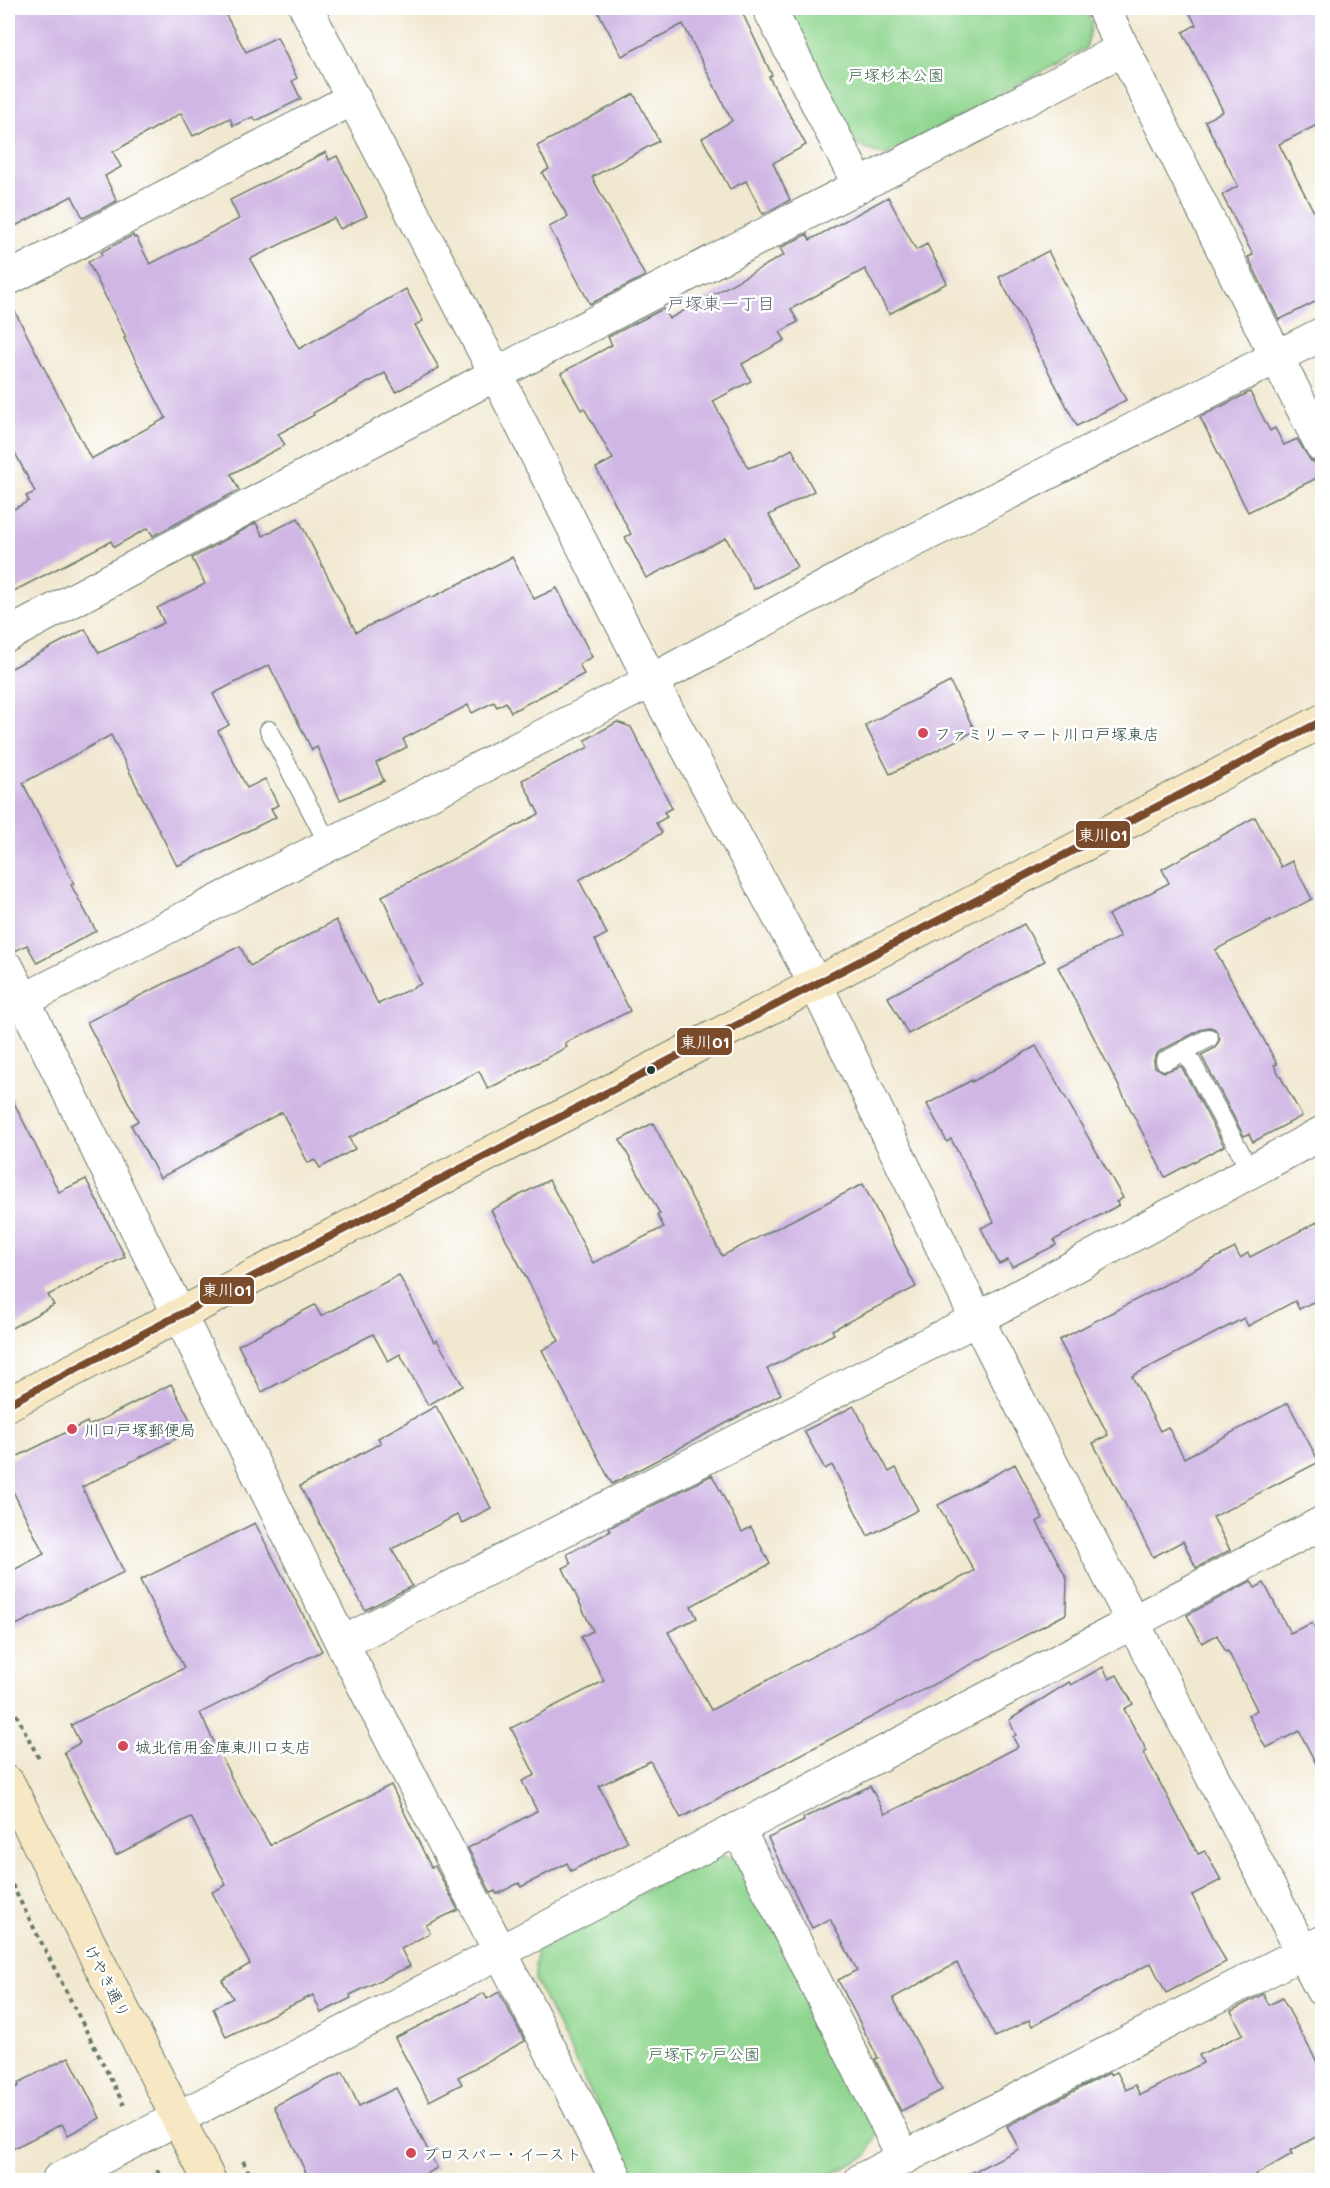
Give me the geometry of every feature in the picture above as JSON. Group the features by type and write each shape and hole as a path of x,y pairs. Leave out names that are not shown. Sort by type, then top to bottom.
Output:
{"street":[{"path":"306,8 496,374 651,681 816,985 977,1319 1133,1622 1313,1947 1323,1990"},
{"path":"770,8 859,185"},
{"path":"1103,8 1276,358 1323,446"},
{"path":"8,635 496,374 1123,49"},
{"path":"8,279 354,98"},
{"path":"24,1000 651,681 868,564 1323,334"},
{"path":"8,1404 1323,721"},
{"path":"8,969 342,1643 617,2181"},
{"path":"342,1643 977,1319 1323,1133"},
{"path":"58,2181 738,1829 1323,1522"},
{"name":"けやき通り","path":"8,1783 208,2181"},
{"path":"738,1829 904,2158"},
{"path":"861,2181 1313,1947"}],"lane":[{"path":"269,730 329,845"},
{"path":"1165,1061 1209,1038"},
{"path":"1185,1050 1251,1172"}],"path":[{"path":"8,1877 162,2181"}],"green space":[{"name":"戸塚杉本公園","path":"786,8 1084,8 1092,23 1086,48 885,156 856,145"},
{"name":"戸塚下ヶ戸公園","path":"714,1855 739,1859 879,2130 866,2157 820,2180 634,2180 535,1980 536,1948"}],"building":[{"path":"8,8 222,8 246,52 277,37 297,78 292,81 301,99 256,121 253,117 233,126 230,118 193,136 181,113 113,152 121,167 105,176 117,201 83,218 72,196 8,230"},
{"path":"596,8 740,8 772,75 769,77 806,145 773,163 790,200 763,214 746,181 730,189 702,138 732,121 683,24 622,56"},
{"path":"1187,8 1323,8 1323,122 1279,144 1314,212 1323,208 1323,298 1279,320 1248,257 1253,255 1222,195 1238,186 1205,121 1223,111 1183,32 1196,25"},
{"path":"634,94 659,141 592,177 645,276 590,304 549,227 568,217 542,173 549,169 537,146"},
{"path":"326,152 329,160 337,156 367,216 340,229 334,218 250,259 299,349 406,289 423,321 415,325 439,368 396,392 385,373 278,434 285,445 231,474 239,490 153,536 148,528 114,547 111,541 8,594 8,512 29,501 26,496 35,492 8,439 8,298 91,459 166,418 88,262 102,255 101,252 133,235 150,264 239,219 230,200"},
{"path":"888,197 916,250 927,244 947,283 889,314 865,269 791,309 798,322 780,332 785,340 742,364 751,381 713,401 748,468 774,459 792,449 814,491 769,515 797,567 754,589 726,538 646,578 625,537 631,534 596,468 613,459 584,408 581,410 561,373 612,345 608,337 663,309 669,319 784,255 780,248 807,234 810,240"},
{"path":"1048,251 1126,400 1077,426 999,277"},
{"path":"1250,392 1270,431 1275,428 1284,445 1297,439 1311,461 1323,464 1323,475 1248,512 1200,417"},
{"path":"298,518 356,632 430,596 431,598 512,557 534,599 557,588 592,657 579,664 584,674 511,712 506,702 497,707 494,702 472,713 468,705 403,739 407,747 376,763 384,781 340,800 317,747 312,750 269,665 213,694 229,725 218,731 247,788 265,779 278,805 271,809 276,817 177,866 111,735 23,783 74,884 71,885 96,931 37,963 27,945 13,952 8,951 8,670 85,629 99,653 164,623 157,608 205,584 192,558 256,523 263,536"},
{"path":"950,682 975,731 890,774 865,725"},
{"path":"617,722 631,727 672,808 664,812 667,817 656,823 662,833 579,880 607,934 595,940 630,1011 565,1043 567,1047 488,1089 479,1071 349,1138 355,1149 320,1168 315,1160 308,1163 282,1112 160,1178 131,1125 138,1121 87,1022 240,946 250,966 336,920 378,1004 421,984 382,896 539,814 522,780 589,747 585,740"},
{"path":"1255,817 1281,867 1292,861 1312,899 1215,950 1277,1064 1274,1065 1302,1116 1253,1142 1249,1134 1244,1136 1201,1055 1215,1048 1220,1039 1215,1029 1204,1028 1160,1051 1155,1056 1155,1067 1164,1072 1181,1066 1224,1146 1165,1177 1058,967 1120,937 1108,915 1169,883 1162,869"},
{"path":"1024,924 1045,961 908,1034 888,997"},
{"path":"1036,1046 1123,1198 1116,1202 1119,1205 1054,1240 1056,1245 1012,1267 1008,1260 999,1264 981,1228 994,1222 951,1139 947,1142 927,1104"},
{"path":"8,1091 59,1192 86,1179 125,1257 48,1295 54,1305 8,1330"},
{"path":"653,1123 722,1256 863,1184 916,1287 832,1330 834,1334 767,1369 781,1394 612,1484 542,1350 559,1341 491,1210 549,1180 593,1263 664,1227 657,1215 660,1214 620,1140"},
{"path":"1323,1219 1323,1297 1299,1309 1295,1301 1248,1326 1244,1318 1132,1376 1160,1431 1168,1427 1184,1458 1288,1403 1319,1462 1213,1517 1230,1550 1196,1568 1183,1541 1153,1557 1093,1443 1108,1435 1059,1340 1235,1248 1240,1258 1248,1253 1250,1257"},
{"path":"399,1275 434,1342 437,1340 463,1386 428,1405 400,1354 388,1361 373,1334 262,1392 238,1345 315,1305 321,1316"},
{"path":"171,1384 195,1429 82,1487 124,1572 8,1629 8,1573 44,1554 8,1481 8,1461 87,1422 89,1426"},
{"path":"436,1406 491,1508 462,1523 457,1515 392,1549 412,1586 365,1610 300,1486 381,1443 378,1438"},
{"path":"854,1406 889,1472 896,1468 918,1510 868,1536 832,1465 825,1469 804,1431"},
{"path":"1015,1464 1043,1518 1037,1522 1067,1579 1066,1614 681,1818 650,1761 599,1786 628,1842 571,1871 567,1863 521,1887 519,1883 497,1894 495,1891 491,1893 468,1848 537,1811 522,1781 535,1775 511,1728 604,1681 581,1637 593,1631 563,1568 571,1564 567,1554 611,1531 609,1528 712,1475 742,1532 751,1527 770,1564 691,1606 697,1618 668,1632 711,1710 974,1571 938,1505"},
{"path":"255,1523 322,1651 200,1713 234,1783 270,1845 391,1785 431,1867 435,1866 458,1910 426,1925 430,1933 401,1949 410,1966 350,1995 351,1998 321,2013 313,1995 226,2037 213,2008 233,1998 222,1980 250,1964 212,1892 226,1885 191,1817 116,1855 64,1752 80,1743 71,1725 184,1668 140,1580"},
{"path":"1251,1581 1255,1588 1264,1583 1290,1633 1312,1623 1323,1644 1323,1777 1299,1731 1266,1748 1248,1715 1257,1710 1228,1651 1226,1652 1217,1635 1202,1643 1187,1615"},
{"path":"1103,1667 1109,1679 1117,1675 1133,1704 1124,1709 1147,1751 1144,1753 1198,1854 1205,1851 1221,1880 1192,1895 1226,1962 1166,1993 1151,1963 1032,2026 1029,2020 995,2037 957,1963 893,1998 942,2090 901,2111 875,2059 878,2058 838,1980 857,1970 830,1919 812,1928 768,1838 804,1821 803,1818 870,1786 885,1814 949,1783 1018,1747 1013,1737 1016,1735 1009,1720 1069,1682 1071,1685"},
{"path":"499,1992 525,2041 458,2077 462,2084 429,2101 395,2038 484,1993 487,1999"},
{"path":"1263,1994 1269,2005 1282,1998 1323,2073 1323,2133 1290,2151 1292,2154 1245,2181 955,2181 1019,2149 1007,2126 1109,2073 1110,2075 1117,2072 1126,2090 1135,2085 1140,2095 1203,2063 1199,2055 1243,2034 1231,2011"},
{"path":"69,2057 100,2118 68,2135 62,2124 8,2151 8,2092 19,2086 18,2083"},
{"path":"343,2072 359,2106 396,2088 437,2168 413,2181 310,2181 274,2106"}],"transit line":[{"name":"東川01","path":"8,1404 1322,721"}],"place":[{"name":"ファミリーマート川口戸塚東店","path":"923,733"},
{"name":"川口戸塚郵便局","path":"72,1429"},
{"name":"城北信用金庫東川口支店","path":"123,1746"},
{"name":"プロスパー・イースト","path":"411,2153"}],"district":[{"name":"戸塚東一丁目","path":"721,303"}]}
